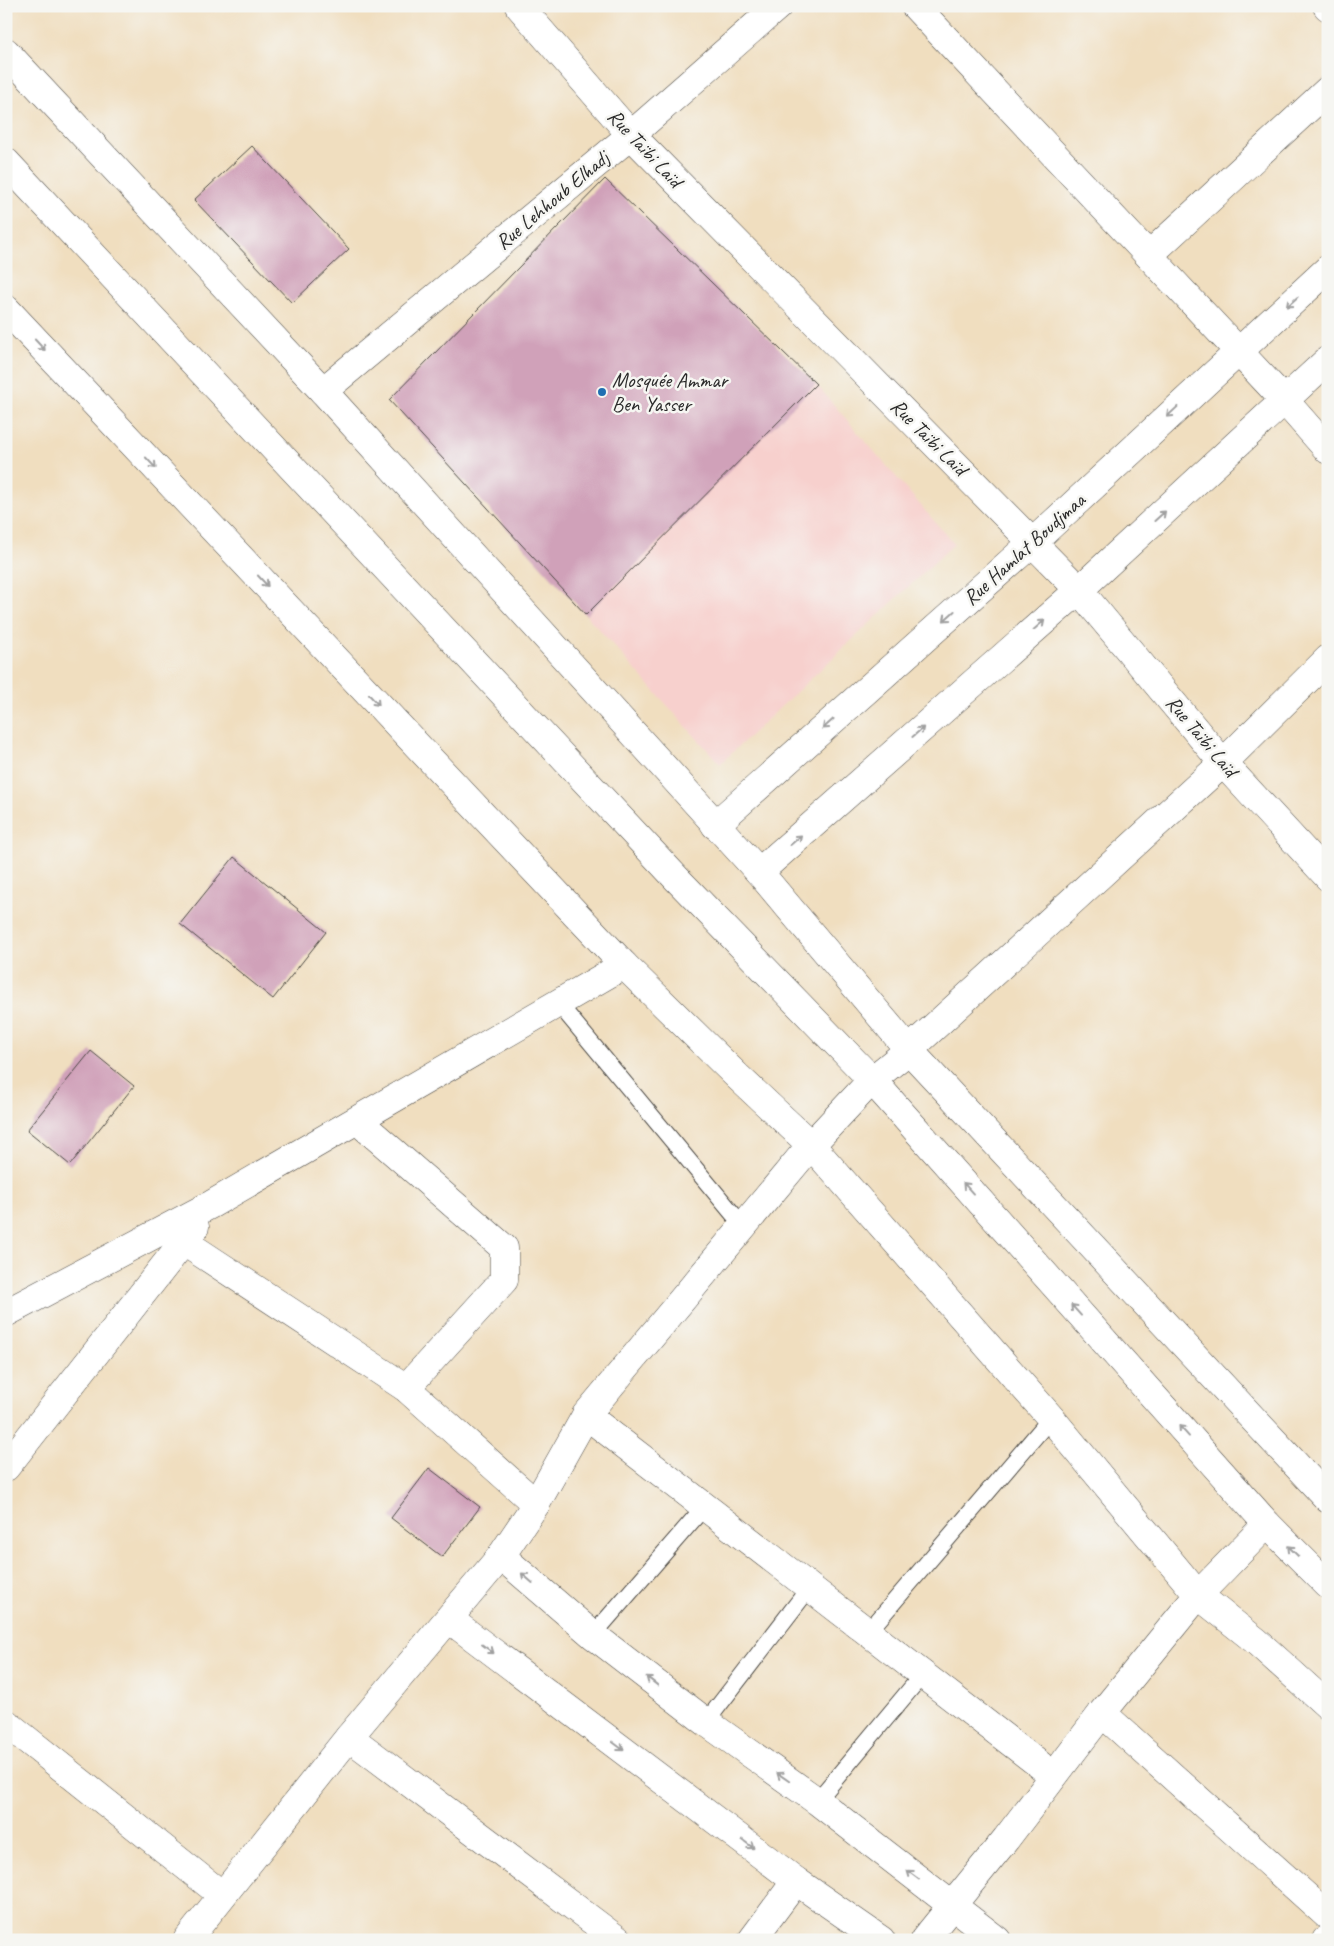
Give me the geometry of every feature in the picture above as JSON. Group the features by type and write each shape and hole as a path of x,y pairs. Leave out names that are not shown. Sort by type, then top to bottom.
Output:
{"street":[{"name":"Rue Taïbi Laïd","path":"519,6 631,135 1079,590 1223,763 1328,877"},
{"name":"Rue Lehhoub Elhadj","path":"323,391 631,135 778,6"},
{"path":"915,6 1285,401 1328,450"},
{"path":"6,52 323,391 759,872 908,1050 1328,1499"},
{"path":"1149,255 1328,90"},
{"path":"6,162 677,879 872,1080 1267,1524 1328,1585"},
{"name":"Rue Hamlat Boudjmaa","path":"715,825 1033,542 1328,269"},
{"path":"6,309 624,964 737,1076 811,1145 1051,1418 1198,1595 1256,1641 1328,1706"},
{"path":"759,872 1079,590 1328,360"},
{"path":"187,1940 349,1737 502,1556 536,1504 586,1415 811,1145 872,1080 908,1050 1223,763 1328,659"},
{"path":"6,1313 212,1204 358,1121 624,964"},
{"path":"358,1121 504,1248 504,1280 406,1388"},
{"path":"6,1466 212,1204"},
{"path":"184,1242 406,1388 536,1504"},
{"path":"586,1415 1053,1775"},
{"path":"924,1940 1006,1839 1102,1713 1198,1595 1267,1524"},
{"path":"502,1556 593,1635 706,1722 817,1801 997,1940"},
{"path":"449,1619 796,1881 881,1940"},
{"path":"1102,1713 1328,1916"},
{"path":"6,1724 222,1895"},
{"path":"349,1737 618,1940"},
{"path":"752,1940 796,1881"}],"lane":[{"path":"558,1003 743,1226"},
{"path":"868,1632 1051,1418"},
{"path":"593,1635 705,1506"},
{"path":"706,1722 810,1587"},
{"path":"817,1801 923,1674"}],"shaded area":[{"path":"816,384 954,544 720,764 586,615"}],"building":[{"path":"252,146 349,249 292,303 194,200"},
{"name":"Mosquée Ammar Ben Yasser","path":"605,179 816,384 586,615 389,400"},
{"path":"234,857 326,932 273,999 180,924"},
{"path":"91,1051 134,1086 70,1165 27,1130"},
{"path":"429,1468 480,1507 442,1557 391,1518"}],"place":[{"name":"Mosquée Ammar Ben Yasser","path":"602,392"}]}
